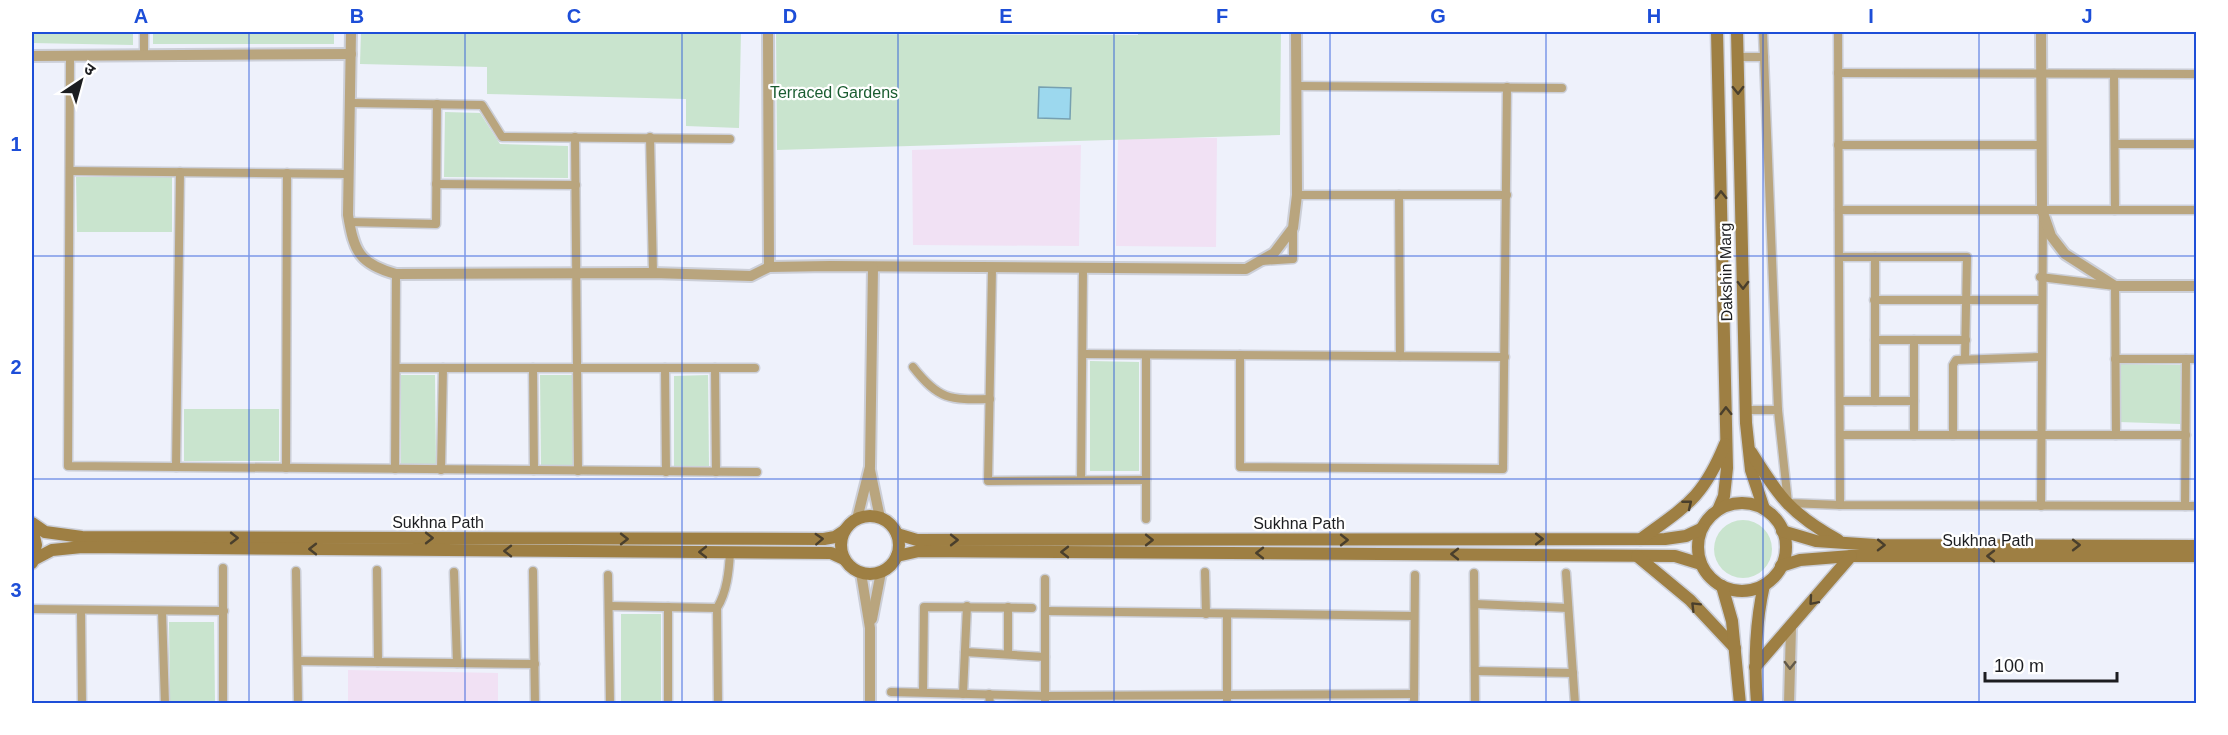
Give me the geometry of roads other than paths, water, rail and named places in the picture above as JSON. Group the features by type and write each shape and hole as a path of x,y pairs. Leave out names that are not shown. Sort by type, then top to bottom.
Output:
{"main road":[{"name":"Dakshin Marg","path":"1717,32 1728,468 1724,496 1718,510"},
{"name":"Dakshin Marg","path":"1737,32 1746,410 1751,470 1764,509"},
{"path":"1641,539 1696,497 1710,480 1727,440"},
{"path":"1749,448 1787,506 1806,523 1842,543"},
{"path":"1757,704 1755,667 1758,611 1764,585 1781,566 1785,553 1782,531 1776,520 1764,509 1741,504 1718,510 1701,529 1699,538 1701,564 1708,575 1722,586 1749,590 1764,585"},
{"path":"868,516 880,518 890,524 897,534 899,544 897,556 887,569 881,572 861,573 844,559 841,546 844,531 857,519 868,516"},
{"path":"32,525 36,545 32,561"},
{"name":"Sukhna Path","path":"32,525 45,532 82,537 824,539 835,537 844,531"},
{"name":"Sukhna Path","path":"897,534 917,540 1641,539 1686,536 1701,529"},
{"name":"Sukhna Path","path":"1782,531 1816,541 1875,545 2196,546"},
{"name":"Sukhna Path","path":"32,561 52,550 82,547 831,553 844,559"},
{"name":"Sukhna Path","path":"897,556 919,551 1676,556 1701,564"},
{"path":"1637,556 1690,600 1735,648"},
{"path":"1755,667 1851,556"},
{"name":"Sukhna Path","path":"1781,566 1800,560 1851,556 2196,556"},
{"path":"1722,586 1732,621 1738,701"}],"street":[{"path":"144,32 144,55"},
{"path":"351,32 349,174 352,240 366,262 396,274 653,273 751,276 769,267 1246,269 1274,253 1293,228"},
{"path":"768,32 769,267"},
{"path":"1262,261 1293,259 1293,228 1297,195 1296,32"},
{"path":"1762,32 1778,410 1788,503 1840,506 2196,506"},
{"path":"1838,32 1840,506"},
{"path":"2041,506 2042,32"},
{"path":"32,56 351,54"},
{"path":"70,56 68,466 758,472"},
{"path":"1743,57 1764,57"},
{"path":"1838,73 2196,74"},
{"path":"2114,74 2115,210"},
{"path":"1297,86 1562,88"},
{"path":"1240,355 1240,467 1503,469 1507,87"},
{"path":"350,103 482,105 502,137 730,139"},
{"path":"350,222 436,224 437,104"},
{"path":"575,137 578,471"},
{"path":"650,137 653,273"},
{"path":"2116,144 2196,144"},
{"path":"1838,145 2042,145"},
{"path":"70,171 349,174"},
{"path":"176,467 180,172"},
{"path":"286,468 287,173"},
{"path":"436,184 576,185"},
{"path":"1297,195 1507,195"},
{"path":"1399,195 1400,356"},
{"path":"1839,210 2042,212 2196,210"},
{"path":"2042,212 2050,236 2066,254 2115,286"},
{"path":"1840,257 1967,257 1965,358"},
{"path":"1875,257 1875,401"},
{"path":"873,267 870,467 880,518"},
{"path":"992,268 988,481 1146,480"},
{"path":"1082,479 1083,269"},
{"path":"395,469 396,274"},
{"path":"2040,277 2115,286 2196,286"},
{"path":"2115,286 2116,435"},
{"path":"1874,300 2040,300"},
{"path":"1875,340 1966,340"},
{"path":"1914,340 1914,435"},
{"path":"1083,354 1505,357"},
{"path":"1146,355 1146,519"},
{"path":"1953,435 1953,365 1956,360 2041,357"},
{"path":"2115,359 2196,359"},
{"path":"2185,506 2187,359"},
{"path":"913,367 929,387 950,398 990,399"},
{"path":"396,368 755,368"},
{"path":"441,470 443,368"},
{"path":"533,368 534,470"},
{"path":"665,368 666,472"},
{"path":"715,368 716,472"},
{"path":"1840,401 1914,401"},
{"path":"1746,410 1778,410"},
{"path":"1840,435 2186,435"},
{"path":"857,519 870,467"},
{"path":"718,704 717,608 728,577 730,552"},
{"path":"222,568 223,704"},
{"path":"377,570 378,662"},
{"path":"296,571 298,704"},
{"path":"533,571 535,704"},
{"path":"454,572 457,663"},
{"path":"870,628 881,572"},
{"path":"1205,572 1206,614"},
{"path":"861,573 870,628 870,704"},
{"path":"1474,573 1475,704"},
{"path":"1566,573 1575,704"},
{"path":"608,575 610,704"},
{"path":"891,692 963,694 989,699 1045,700 1414,699 1415,575"},
{"path":"1045,579 1045,700"},
{"path":"1474,604 1568,608"},
{"path":"609,606 717,608"},
{"path":"923,692 922,609 927,606 1032,608"},
{"path":"963,694 967,606"},
{"path":"668,607 668,704"},
{"path":"1008,607 1008,654"},
{"path":"32,609 224,611"},
{"path":"81,611 82,704"},
{"path":"162,611 165,704"},
{"path":"1046,611 1414,616"},
{"path":"1227,614 1227,699"},
{"path":"1789,704 1791,627"},
{"path":"965,652 1045,657"},
{"path":"298,662 535,664"},
{"path":"1475,671 1573,673"}],"water":[{"path":"1039,87 1071,88 1070,119 1038,118"}],"park label":[{"name":"Terraced Gardens","path":"834,92"}]}
